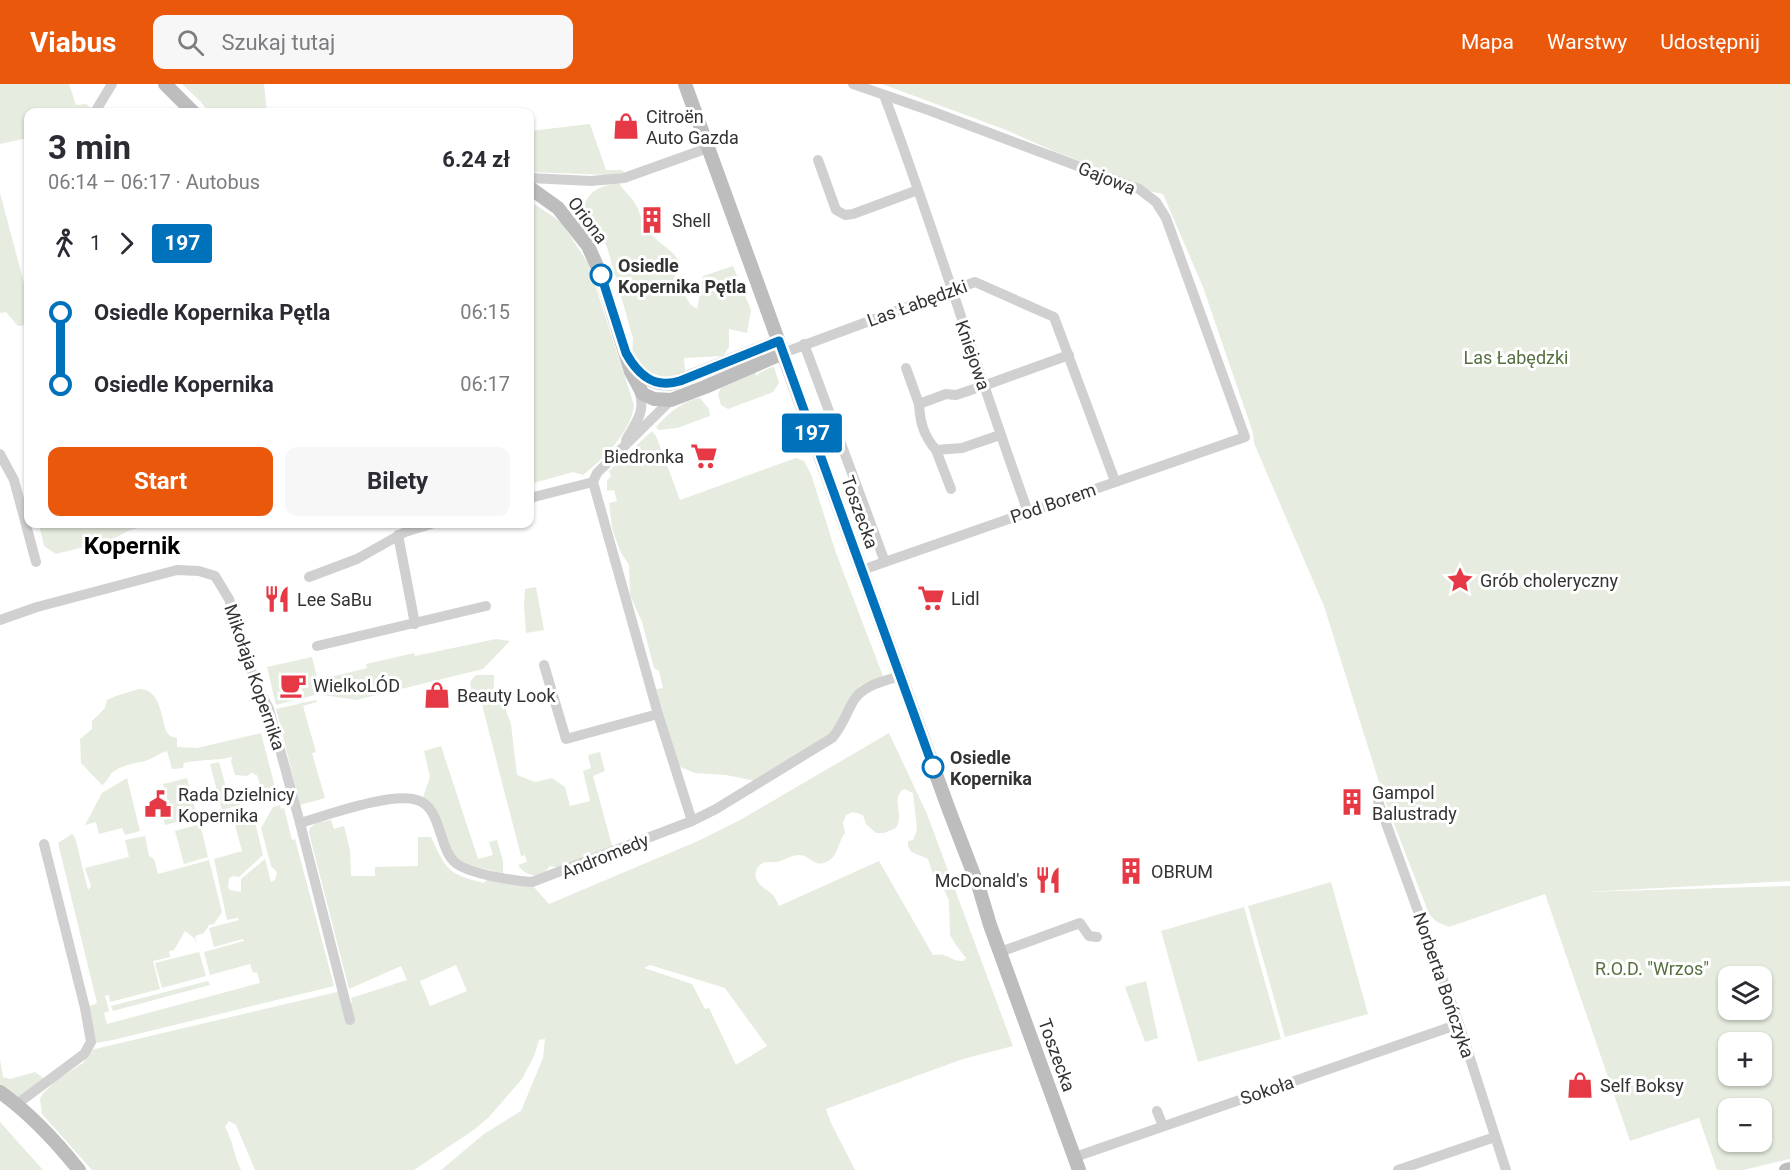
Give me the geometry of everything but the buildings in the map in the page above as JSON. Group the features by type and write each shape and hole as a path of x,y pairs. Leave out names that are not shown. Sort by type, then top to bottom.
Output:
{"main road":[{"path":"165,84 189,108"},
{"name":"Toszecka","path":"685,84 900,676 980,888 1000,952 1077,1163"},
{"name":"Oriona","path":"534,192 558,208 588,246 601,275 626,353 654,395"},
{"path":"654,395 696,376 781,347"},
{"path":"654,395 705,387 781,347"},
{"path":"696,376 705,387"},
{"path":"0,1092 17,1104 47,1132 79,1170"}],"street":[{"path":"97,108 112,84"},
{"name":"Gajowa","path":"853,84 1139,189 1156,202 1166,218 1245,437"},
{"name":"Kniejowa","path":"884,95 1028,512"},
{"path":"534,178 591,181 624,178 708,148"},
{"path":"818,160 836,210 844,215 853,214 918,190"},
{"name":"Las Łabędzki","path":"781,347 804,344 975,282 1054,317 1115,481"},
{"name":"Toszecka","path":"804,344 885,562"},
{"path":"919,404 946,394 956,395 1068,355"},
{"path":"906,368 919,404 925,437 936,450 951,489"},
{"path":"622,448 654,395"},
{"path":"654,395 622,448 597,473 593,482 658,714 692,821"},
{"path":"936,450 962,448 1000,435"},
{"name":"Pod Borem","path":"862,570 1245,437"},
{"path":"0,454 14,480 24,517"},
{"path":"534,497 593,482"},
{"path":"27,528 36,562"},
{"path":"309,577 357,559 413,528"},
{"path":"398,535 415,624"},
{"name":"Mikołaja Kopernika","path":"0,620 37,607 177,570 199,570 215,576 229,599 254,680 269,709 300,823"},
{"path":"316,646 486,606"},
{"path":"544,665 566,739 658,714"},
{"name":"Andromedy","path":"300,823 393,798 415,799 429,807 446,848 457,864 506,879 532,882 692,821 716,809 822,746 841,729 850,707 859,694 900,676"},
{"name":"Norberta Bończyka","path":"1378,801 1459,1024 1506,1170"},
{"path":"300,823 350,1020"},
{"path":"17,1104 84,1054 90,1047 91,1040 44,844"},
{"path":"1000,952 1080,923 1089,936 1097,937"},
{"name":"Sokoła","path":"1077,1163 1163,1126 1459,1024"},
{"path":"1157,1111 1163,1126"},
{"path":"1398,1170 1495,1137"}],"green space":[{"path":"0,84 69,84 76,105 86,104 92,108 24,108 24,139 0,144"},
{"path":"182,84 264,84 267,108 205,108"},
{"name":"Las Łabędzki","path":"882,84 1790,84 1790,881 1585,892 1790,886 1790,1159 1743,1170 1717,1170 1699,1118 1630,1141 1545,894 1449,927 1437,922 1429,914 1384,798 1324,606 1254,443 1253,433 1203,287 1163,194 1139,189 1106,171 1006,130"},
{"path":"590,124 606,170 622,170 625,173 608,175 534,172 534,131"},
{"path":"619,183 638,208 648,231 671,251 681,265 674,278 690,304 697,309 703,276 733,266 751,310 747,333 729,329 729,347 723,356 684,358 685,371 681,377 658,380 632,356 633,338 607,247 584,211 588,198 595,190"},
{"path":"0,193 24,283 24,325 18,326 6,312 0,313"},
{"path":"534,204 561,222 588,263 634,405 628,425 607,453 583,475 573,472 534,483"},
{"path":"774,367 779,383 773,392 728,409 721,405 718,394 721,388 755,372 757,376"},
{"path":"700,398 709,409 710,416 677,428 659,430 656,427 682,405"},
{"path":"652,431 656,436 680,500 796,458 804,461 811,474 836,553 883,676 859,686 859,694 841,729 761,782 726,775 695,773 678,766 656,689 663,688 659,671 654,668 642,622 630,595 629,565 620,551 612,528 609,503 617,501 614,490 607,491 607,481 611,476 609,471"},
{"path":"40,528 138,528 111,540 56,554 44,546"},
{"path":"536,587 544,630 526,633 525,589"},
{"path":"496,639 510,641 483,669 356,700 323,695 319,680 367,668 366,664"},
{"path":"312,657 321,693 297,700 296,695 303,693 299,680 286,684 288,692 291,691 295,700 276,705 267,667"},
{"path":"476,675 494,675 494,686 490,698 502,700 511,724 517,775 535,782 552,778 565,787 570,806 590,801 583,771 591,768 588,755 600,752 605,771 593,776 613,849 566,869 550,866 538,875 526,872 518,865 527,862 525,855 521,856 479,693 472,694 470,682"},
{"path":"139,689 146,690 155,698 166,731 170,736 177,738 177,747 197,748 261,733 278,799 269,801 264,798 257,775 253,772 247,776 235,775 232,757 184,763 183,768 172,769 167,751 117,770 102,785 81,763 80,739 92,729 92,721 105,708 107,700"},
{"path":"316,700 317,702 303,706 316,752 312,753 325,798 300,805 276,709"},
{"path":"889,733 927,814 1013,1046 963,1059 826,1109 855,1170 441,1170 484,1134 521,1111 543,1058 545,1039 539,1040 534,1056 522,1079 489,1117 414,1170 255,1170 236,1125 229,1121 225,1127 241,1170 92,1170 42,1114 40,1099 53,1084 17,1104 0,1092 0,1059 3,1077 10,1079 35,1072 49,1085 83,1063 91,1050 341,991 344,1005 352,1002 351,998 407,980 401,966 349,989 309,833 310,828 316,823 331,820 334,829 344,826 350,850 351,876 375,876 375,867 418,866 418,837 431,837 445,864 455,873 484,883 488,878 533,886 549,904 698,841 740,820","holes":["904,789 913,793 917,830 913,840 908,841 909,849 928,859 934,877 942,885 949,901 950,935 966,958 963,961 938,954 933,955 879,861 779,906 773,895 756,880 757,869 765,862 777,862 799,855 820,864 829,861 845,833 843,823 846,815 853,812 863,815 866,824 876,833 884,833 896,828 899,818 898,797","456,965 467,991 430,1006 420,981","650,965 725,988 767,1046 736,1065 709,1008 705,1009 692,984 644,968"]},
{"path":"441,746 478,859 493,855 489,842 497,840 503,861 503,873 469,865 454,858 422,800 430,777 424,751"},
{"path":"219,762 229,798 238,796 240,805 222,810 210,764"},
{"path":"127,778 140,831 125,835 122,828 99,834 96,822 85,825 102,793"},
{"path":"187,778 197,817 165,825 162,812 170,810 163,784"},
{"path":"280,805 281,809 284,808 292,840 295,839 334,986 91,1044 85,1008 97,1003 58,843 72,834 75,837 88,890 91,886 85,868 129,857 125,840 145,836 149,856 154,859 158,874 209,860 222,912 204,933 195,936 197,944 194,938 185,931 174,950 169,951 170,957 153,961 160,989 110,1002 109,995 105,996 109,1011 104,1013 107,1024 260,983 257,972 253,973 250,964 210,975 204,952 244,941 243,939 214,947 209,928 239,920 238,918 227,920 214,859 242,851 234,821 244,818 247,823 255,822 263,855 239,877 229,878 228,887 230,890 241,892 241,879 265,859 271,882 275,880 277,872 271,866 261,828 273,807"},
{"path":"200,824 208,857 184,864 175,831"},
{"path":"1331,882 1368,1014 1285,1037 1248,906"},
{"path":"1244,907 1281,1039 1198,1062 1161,931"},
{"path":"199,952 206,976 162,988 155,963"},
{"path":"208,981 210,985 113,1011 111,1006"},
{"path":"1146,981 1158,1038 1145,1042 1125,987"},
{"path":"0,1122 43,1170 0,1170"}],"bus line":[{"name":"197","path":"601,275 626,353 632,364 653,382 674,383 696,376 779,341 933,767"}],"place":[{"name":"Citroën Auto Gazda","path":"626,126"},
{"name":"Shell","path":"652,220"},
{"name":"Osiedle Kopernika Pętla","path":"601,275"},
{"name":"Biedronka","path":"704,456"},
{"name":"Grób choleryczny","path":"1460,580"},
{"name":"Lidl","path":"931,598"},
{"name":"Lee SaBu","path":"277,599"},
{"name":"WielkoLÓD","path":"293,685"},
{"name":"Beauty Look","path":"437,695"},
{"name":"Osiedle Kopernika","path":"933,767"},
{"name":"Gampol Balustrady","path":"1352,802"},
{"name":"Rada Dzielnicy Kopernika","path":"158,804"},
{"name":"OBRUM","path":"1131,871"},
{"name":"McDonald's","path":"1048,880"},
{"name":"Self Boksy","path":"1580,1085"}],"district":[{"name":"Kopernik","path":"132,546"}],"park label":[{"name":"R.O.D. \"Wrzos\"","path":"1652,968"}]}
